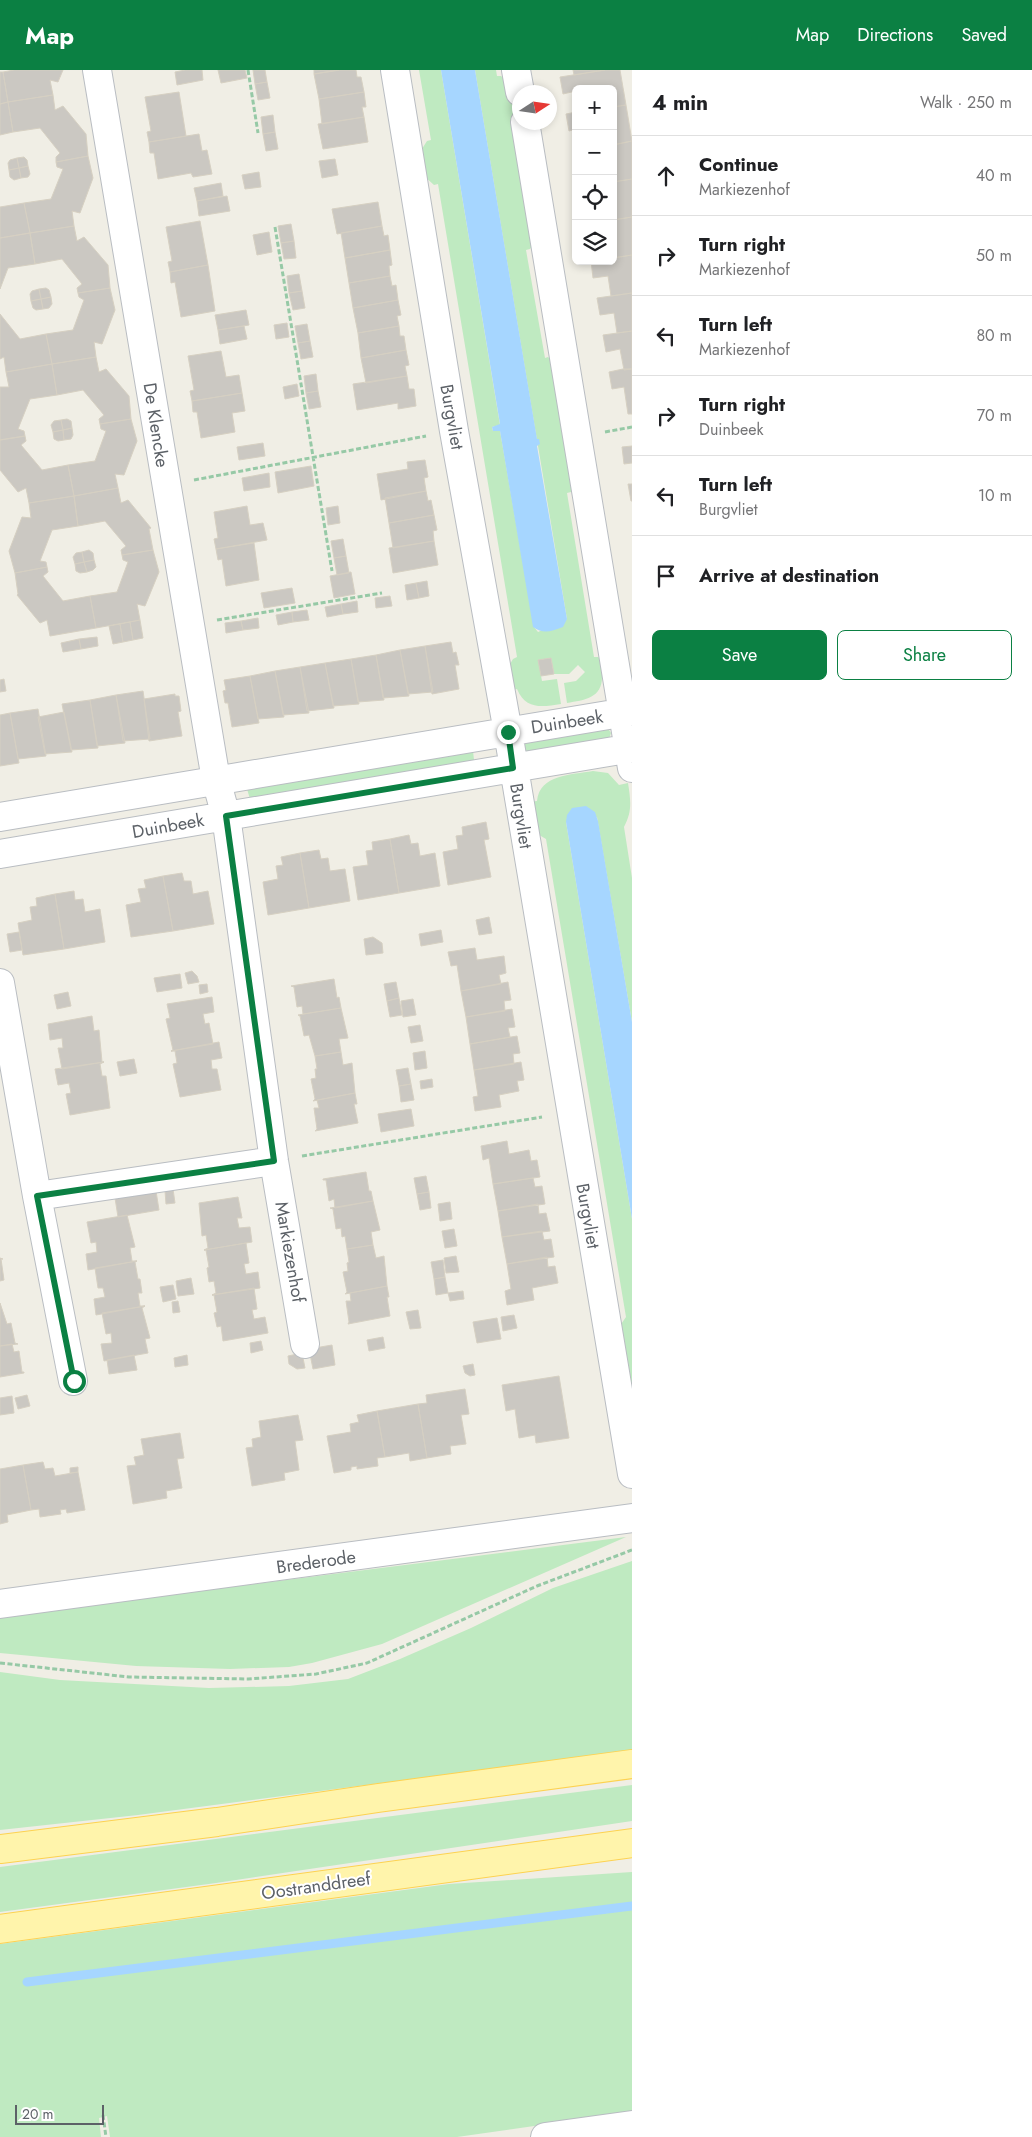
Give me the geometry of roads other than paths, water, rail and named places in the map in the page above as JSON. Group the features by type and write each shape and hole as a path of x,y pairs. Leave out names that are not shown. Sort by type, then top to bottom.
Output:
{"main road":[{"path":"0,1849 217,1822 632,1764"},
{"name":"Oostranddreef","path":"0,1929 632,1844"}],"street":[{"name":"De Klencke","path":"97,70 216,780"},
{"name":"Burgvliet","path":"395,70 454,431 508,732 570,1113 632,1474"},
{"path":"516,70 519,85"},
{"path":"526,130 628,712 631,755"},
{"name":"Duinbeek","path":"0,817 628,712"},
{"name":"Duinbeek","path":"0,854 513,768 631,755"},
{"name":"Markiezenhof","path":"216,780 226,816 274,1161 305,1344"},
{"path":"0,983 37,1196 74,1381"},
{"path":"37,1196 274,1161"},
{"name":"Brederode","path":"0,1604 632,1518"},
{"path":"545,2137 632,2125"}],"water":[{"path":"441,70 475,70 537,439 539,439 540,444 537,446 567,619 563,627 550,631 540,631 533,627 500,431 493,431 492,427 500,424"},
{"path":"586,806 595,812 598,821 632,1022 632,1219 566,822 567,815 572,808"}],"waterway":[{"path":"27,1982 632,1906"}]}
